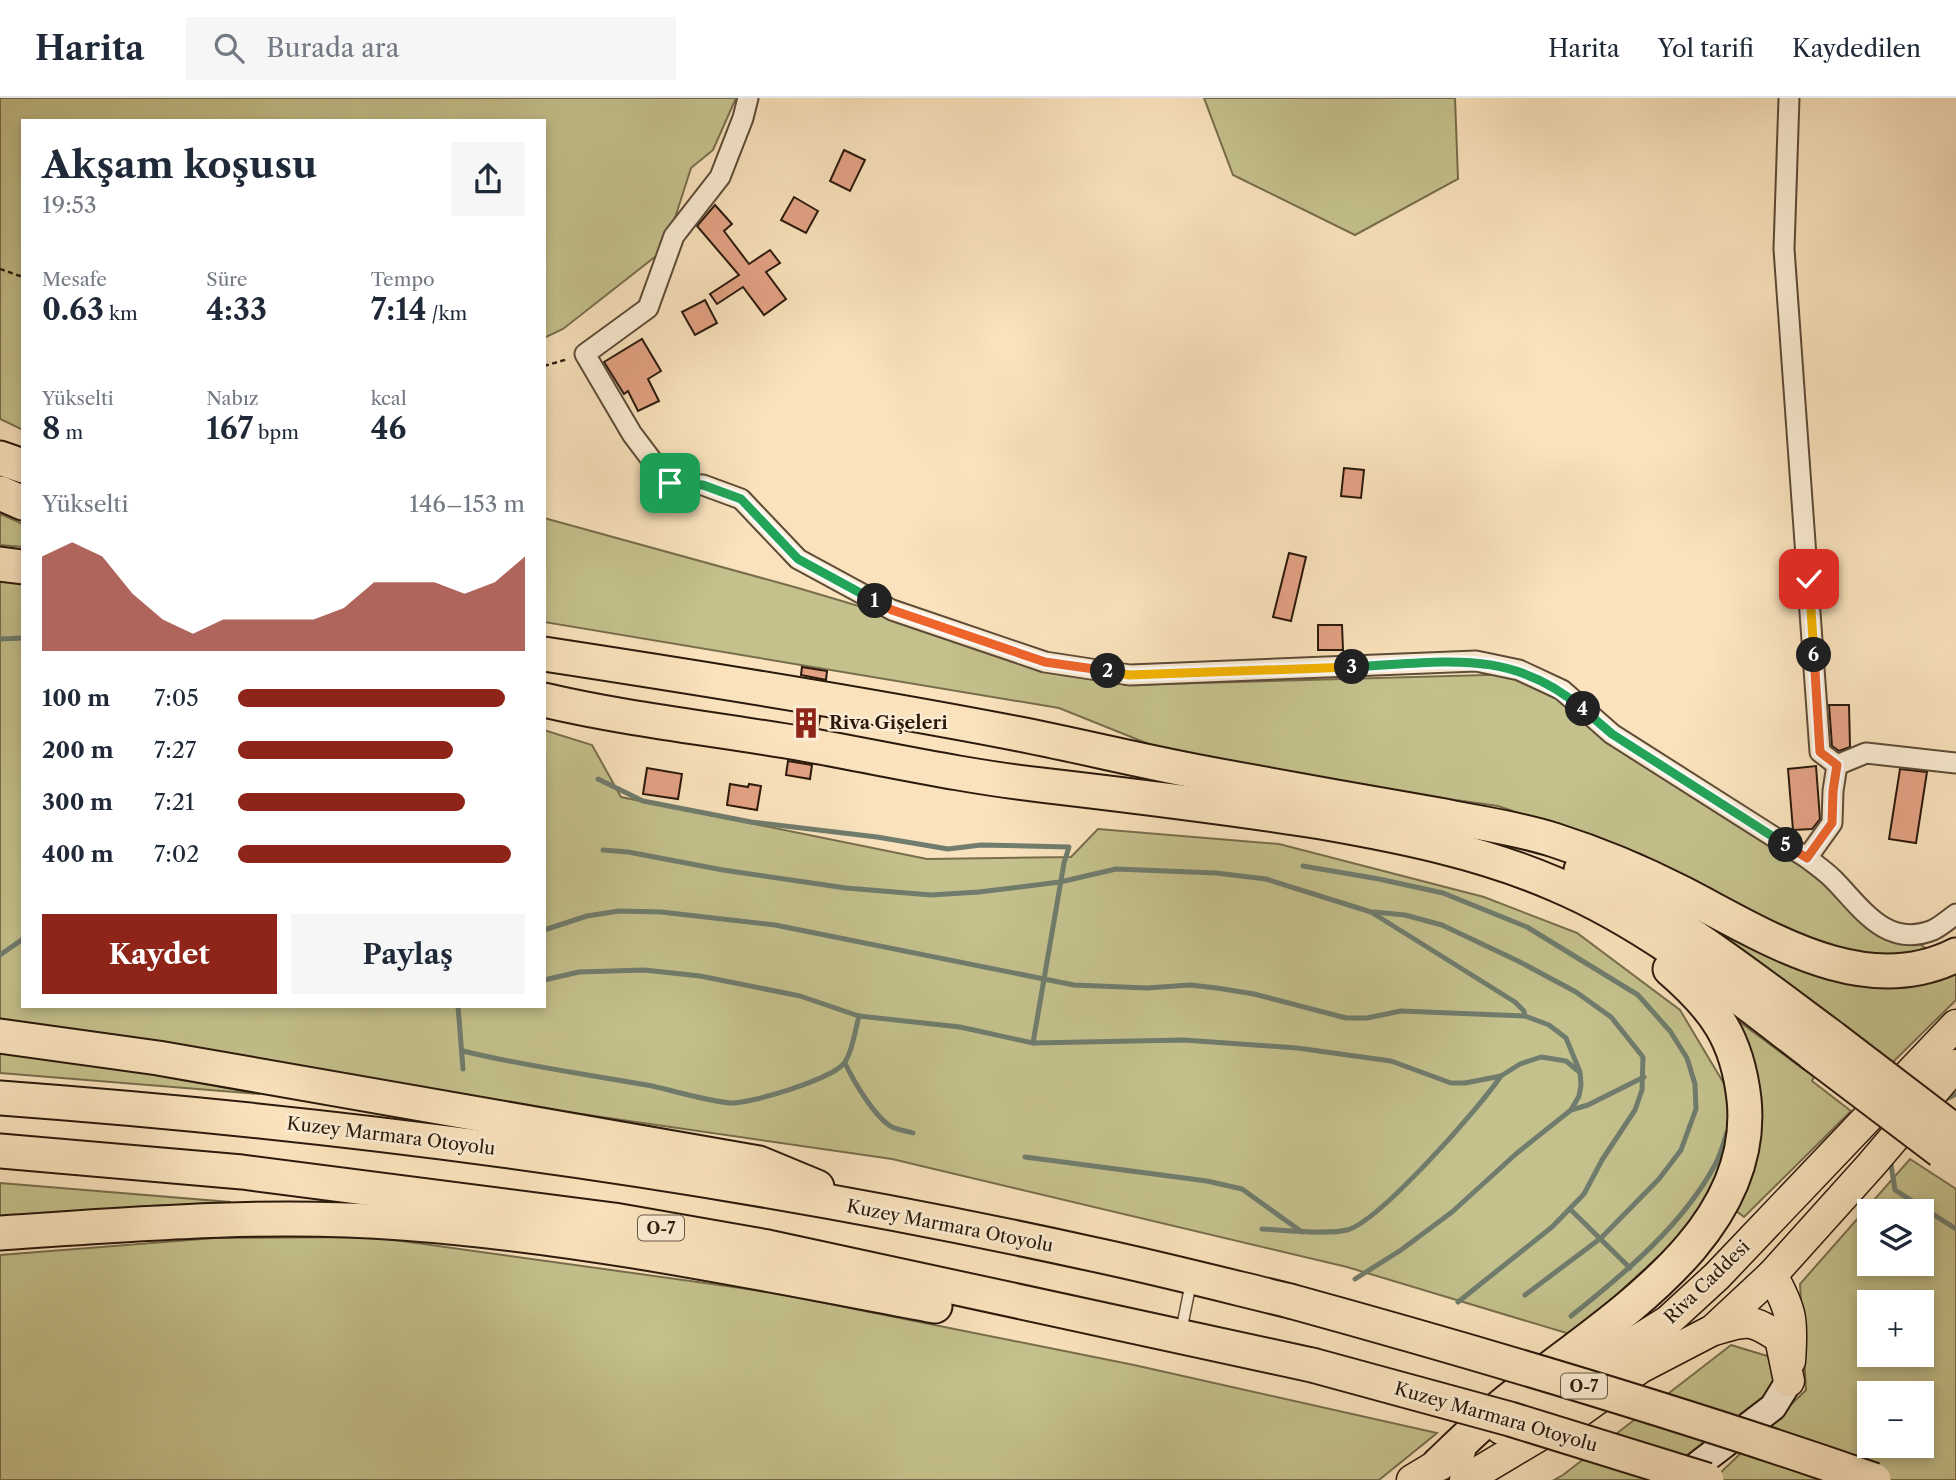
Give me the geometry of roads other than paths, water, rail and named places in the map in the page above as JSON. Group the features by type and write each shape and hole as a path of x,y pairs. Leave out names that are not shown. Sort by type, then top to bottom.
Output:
{"highway":[{"path":"0,458 21,466"},
{"path":"0,493 21,502"},
{"path":"0,564 21,567"},
{"path":"546,654 838,701 1015,733 1167,766 1496,826 1550,839 1632,870 1809,955 1859,970 1916,970 1956,955"},
{"path":"546,700 595,712 802,744 1037,785 1186,801 1345,826 1447,848 1555,884 1632,924 1823,1046"},
{"path":"1307,791 1352,803 1443,820 1500,837 1555,858 1616,887 1678,925 1823,1046 1952,1145"},
{"path":"1439,1475 1498,1409 1639,1301 1661,1279 1698,1236 1727,1193 1735,1174 1746,1120 1737,1057 1728,1034 1716,1015 1690,986 1640,944 1598,917 1491,862"},
{"path":"0,1036 158,1058 759,1163 874,1211"},
{"name":"Kuzey Marmara Otoyolu","path":"0,1098 165,1111 377,1133 625,1168 874,1211 1092,1254 1290,1301 1431,1340 1740,1433 1874,1480"},
{"name":"Kuzey Marmara Otoyolu","path":"0,1151 242,1172 614,1220 768,1247 1312,1366 1510,1419 1707,1480"},
{"path":"0,1233 247,1218 427,1225 567,1242 759,1272 1111,1339 1312,1366"}],"main road":[{"name":"Riva Caddesi","path":"1439,1475 1668,1321 1717,1276 1956,1026"},
{"name":"Riva Caddesi","path":"1439,1475 1579,1412 1640,1368 1713,1331 1772,1275 1871,1166 1956,1065"},
{"path":"1678,1480 1773,1407 1789,1381 1792,1323 1785,1299 1772,1275"},
{"path":"1713,1331 1744,1321 1762,1326 1780,1338 1789,1381"}],"street":[{"path":"748,98 720,177 674,236 648,308 585,354 632,434 670,483 703,485 741,499 798,559 892,610 1045,662 1129,675 1476,662 1519,670 1562,690 1612,734 1807,858 1831,876 1870,918 1890,932 1914,934 1934,930 1956,914"},
{"path":"1789,98 1784,249 1820,752 1837,765"},
{"path":"1837,765 1866,753 1956,763"},
{"path":"1807,858 1832,823 1837,765"}],"lane":[{"path":"1180,1337 1192,1278"}],"waterway":[{"path":"0,639 21,638"},
{"path":"598,779 643,801 751,822 877,837 948,849 981,845 1069,847 1033,1043"},
{"path":"603,850 846,888 931,895 1060,882 1116,869 1216,873 1266,879 1371,912 1515,1002 1525,1016"},
{"path":"1303,866 1443,893 1527,927 1638,995 1670,1031 1687,1058 1695,1084 1696,1109 1681,1150 1659,1179 1601,1238 1525,1295"},
{"path":"546,929 587,916 619,911 661,912 775,925 1074,985 1147,988 1190,985 1217,988 1254,994 1346,1018 1367,1018 1401,1011 1525,1016 1549,1025 1566,1038 1580,1072 1581,1085 1579,1096 1571,1110 1517,1153 1452,1212 1401,1250 1355,1279"},
{"path":"1374,912 1405,915 1442,925 1576,992 1611,1017 1643,1057 1642,1090 1635,1110 1602,1160 1584,1194 1552,1227 1458,1302"},
{"path":"0,955 21,940"},
{"path":"546,980 579,972 644,970 700,976 800,996 859,1016 960,1027 1033,1043 1184,1040 1297,1048 1391,1061 1451,1083 1501,1076 1520,1064 1541,1057 1566,1061 1578,1071"},
{"path":"458,1008 463,1069"},
{"path":"463,1051 731,1103 792,1089 838,1068 850,1052 859,1016"},
{"path":"845,1063 879,1116 892,1127 913,1133"},
{"path":"1262,1229 1339,1231 1362,1222 1382,1207 1428,1162 1501,1076"},
{"path":"1571,1110 1588,1105 1644,1077"},
{"path":"1942,1101 1956,1094"},
{"path":"1571,1316 1632,1265 1687,1207 1718,1159 1727,1132"},
{"path":"1025,1157 1207,1181 1242,1189 1302,1232"},
{"path":"1890,1158 1895,1190 1956,1229"},
{"path":"1570,1209 1630,1268"}],"place":[{"name":"Riva Gişeleri","path":"806,723"}]}
